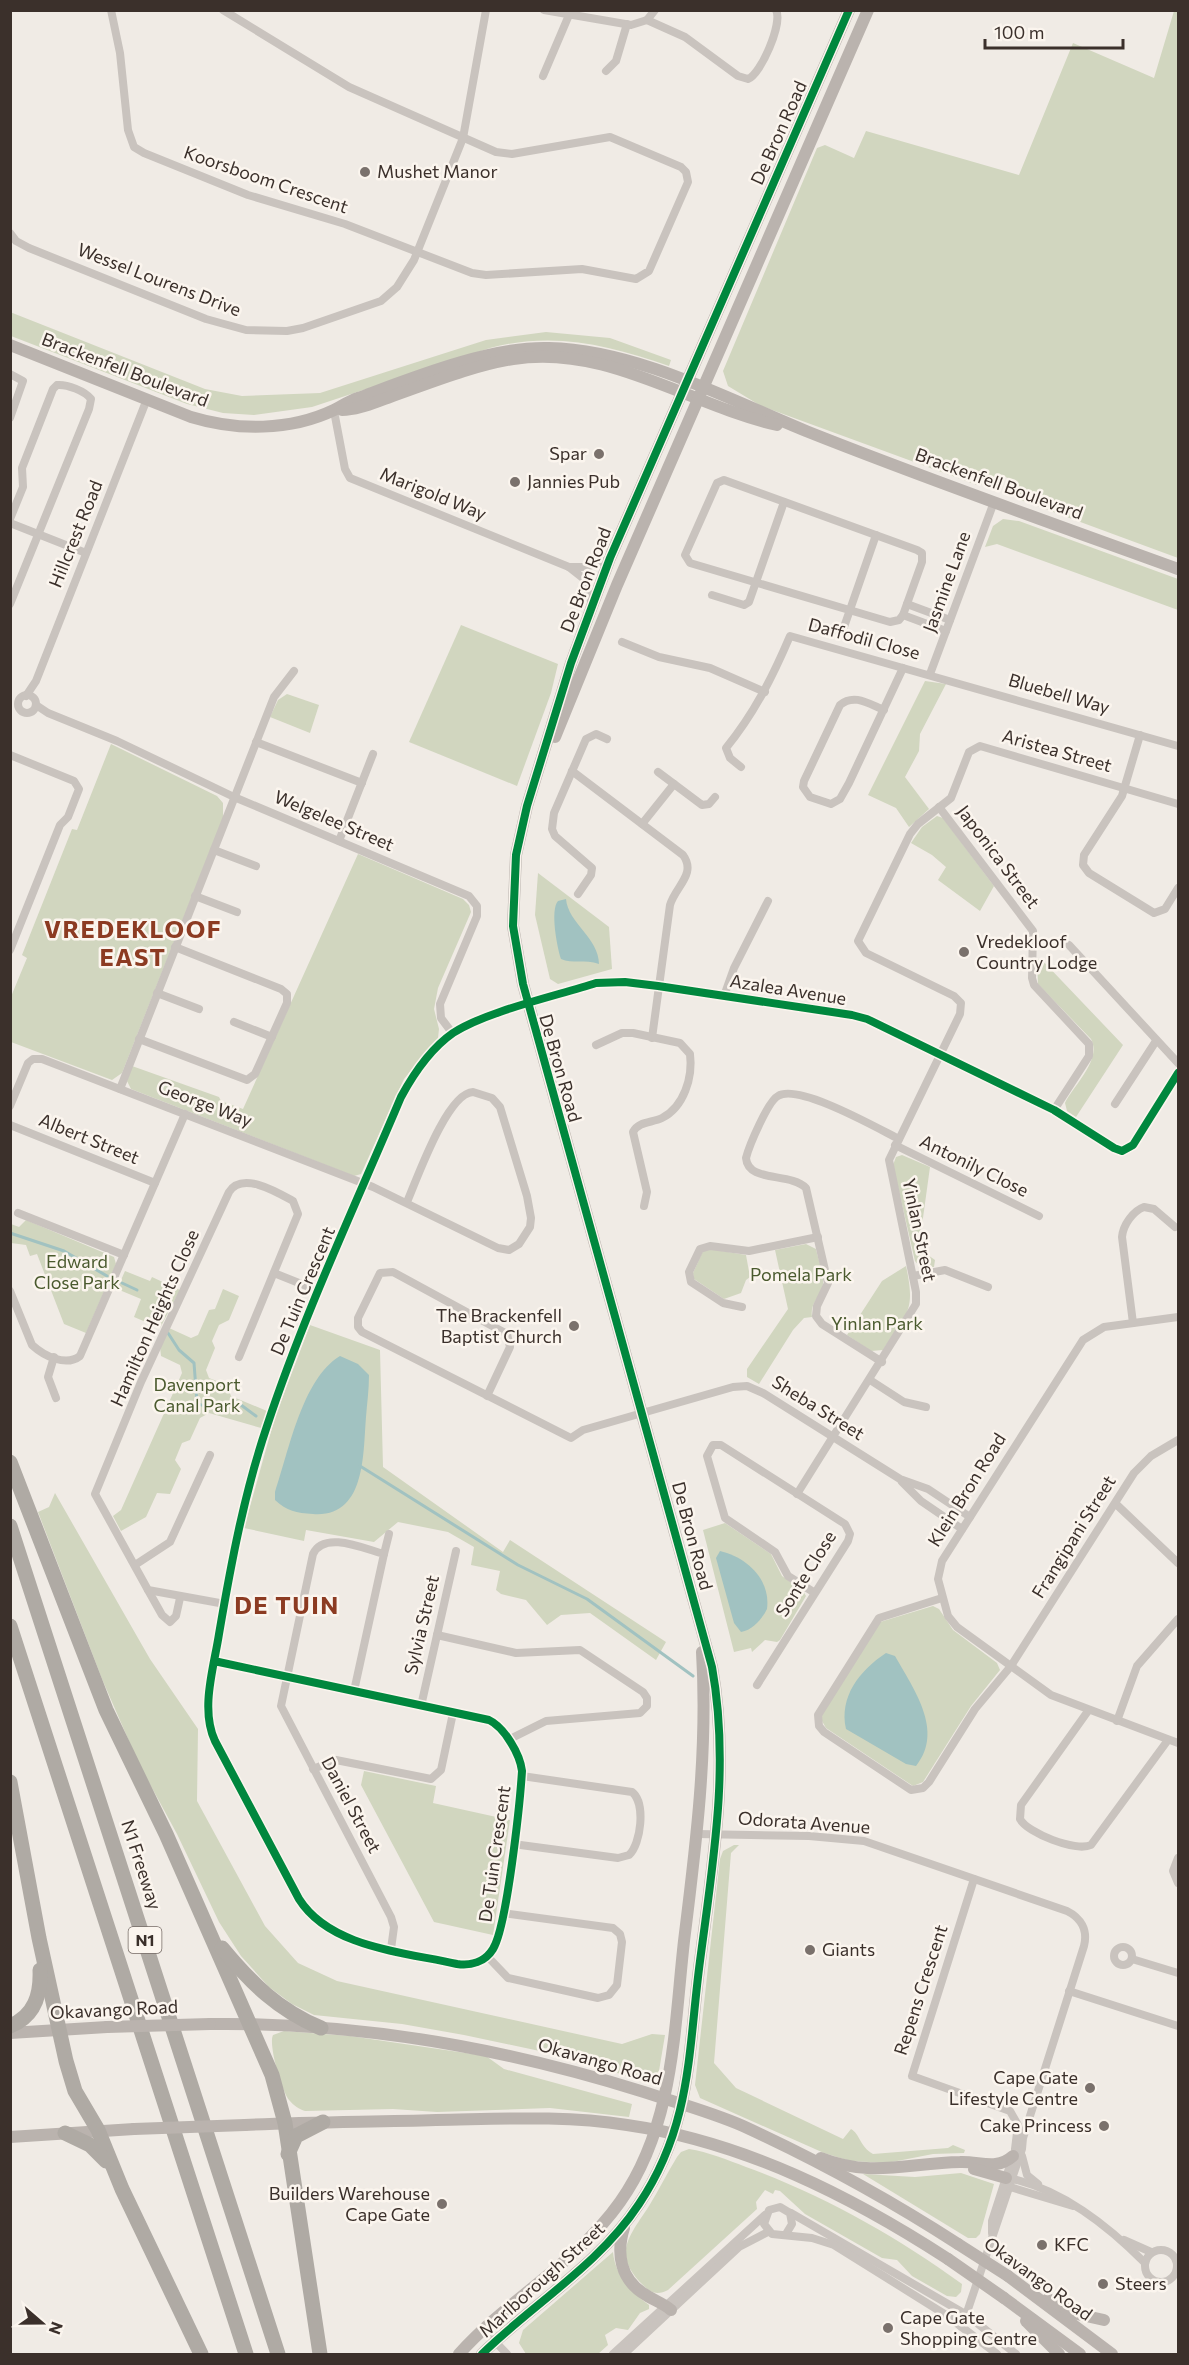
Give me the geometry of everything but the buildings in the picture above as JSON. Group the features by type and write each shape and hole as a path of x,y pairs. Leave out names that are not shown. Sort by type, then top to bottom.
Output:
{"highway":[{"path":"10,1462 106,1710 212,1937 272,2075 285,2123 320,2355"},
{"name":"N1 Freeway","path":"10,1526 278,2355"},
{"name":"N1","path":"10,1626 246,2355"},
{"path":"10,1782 39,1938 75,2091 98,2130 122,2189 201,2355"},
{"path":"212,1937 268,1998 292,2015 321,2028"},
{"path":"10,2026 23,2019 37,2001 40,1990 39,1938"},
{"path":"288,2154 296,2136 323,2122"},
{"path":"65,2133 83,2140 100,2153 122,2189"}],"street":[{"name":"Koorsboom Crescent","path":"111,10 120,53 128,130 131,142 138,150 248,195 336,221 481,274 582,269 631,279 640,278 651,267 688,182 687,175 681,167 616,138 512,154 496,152 463,138"},
{"path":"223,10 349,87 463,138"},
{"name":"Wessel Lourens Drive","path":"10,234 21,244 206,319 229,326 266,332 303,328 381,301 404,278 418,252 463,138 486,10"},
{"path":"544,10 635,25 647,20 655,10"},
{"path":"647,20 686,38 738,76 748,79 758,71 778,25 780,17 776,10"},
{"name":"De Bron Road","path":"684,2105 717,1834 722,1767 720,1726 712,1667 643,1413 527,1005 519,966 512,905 516,855 526,806 592,603 683,387 849,10"},
{"name":"De Bron Road","path":"526,806 618,585 868,10"},
{"path":"543,76 569,15"},
{"path":"606,71 619,54 627,24"},
{"name":"Brackenfell Boulevard","path":"10,345 192,417 233,426 285,424 334,411 358,398 479,358 523,349 547,348 598,353 702,394 723,394 807,431 1179,569"},
{"path":"10,374 23,381 10,418"},
{"path":"10,604 39,535 89,410 91,399 87,394 63,385 55,387 22,468 23,487 10,521 39,535 87,553"},
{"name":"Hillcrest Road","path":"35,703 36,681 147,399"},
{"name":"Marigold Way","path":"334,411 345,470 350,478 568,567 588,586 592,603"},
{"path":"720,481 876,535 922,553 922,562 903,615 899,620 890,622 690,563 686,555 717,483 720,481"},
{"path":"712,595 747,604 784,502"},
{"name":"Jasmine Lane","path":"930,674 994,502"},
{"path":"819,626 841,630 851,610 876,535"},
{"path":"568,567 587,567 610,558"},
{"path":"907,604 950,620"},
{"path":"903,615 946,631"},
{"name":"Daffodil Close","path":"765,692 790,636 930,674"},
{"path":"622,642 659,657 710,668 765,692 744,726 726,748 729,758 741,767"},
{"path":"884,710 856,699 846,700 840,705 804,781 803,787 810,797 831,804 840,799 884,710 903,668"},
{"path":"120,1089 274,697 294,671"},
{"name":"Bluebell Way","path":"930,674 1179,746"},
{"name":"Hillcrest Road","path":"17,699 36,681"},
{"path":"17,699 22,712 30,713 35,703"},
{"name":"Welgelee Street","path":"17,699 35,703 48,713 117,741 234,797 466,894 475,902 477,916 440,1005 441,1018 453,1034"},
{"name":"Welgelee Street","path":"30,713 48,713"},
{"path":"578,894 591,875 592,868 557,839 552,829 554,813 589,736 599,734 607,739"},
{"path":"1140,735 1125,788 1084,855 1084,868 1154,913 1165,909 1179,888"},
{"path":"256,742 362,783"},
{"name":"Aristea Street","path":"939,1054 961,1010 960,1000 866,953 858,941 910,834 956,791 969,752 980,746 1179,804"},
{"path":"339,841 373,754"},
{"path":"10,756 72,780 79,789 68,817 60,825 10,950"},
{"path":"572,771 682,855 688,867 687,875 671,900 652,1038"},
{"path":"658,772 702,805 709,804 715,797"},
{"path":"642,824 674,784"},
{"name":"Japonica Street","path":"939,807 1033,931 1032,975 1034,985 1089,1044 1089,1056 1054,1110"},
{"path":"213,850 256,866"},
{"path":"195,896 237,912"},
{"path":"724,996 734,968 768,901"},
{"path":"1070,945 1156,1041 1179,1063"},
{"path":"139,1039 244,1080 254,1076 288,1000 284,990 175,947"},
{"name":"Azalea Avenue","path":"527,1005 596,984 625,982 860,1017 1054,1110 1122,1151 1133,1145 1179,1073"},
{"path":"157,993 199,1009"},
{"name":"De Tuin Crescent","path":"214,1661 492,1721 501,1728 520,1762 522,1776 503,1912 496,1943 487,1956 478,1962 462,1965 391,1949 333,1932 316,1921 298,1899 211,1732 208,1713 214,1661 242,1515 260,1447 289,1363 409,1082 434,1050 453,1034 472,1023 527,1005"},
{"path":"234,1022 272,1037"},
{"path":"596,1045 622,1033 639,1034 683,1045 688,1051 690,1061 685,1091 678,1104 660,1119 638,1125 633,1132 647,1192 644,1206"},
{"path":"1115,1104 1156,1041"},
{"name":"Yinlan Street","path":"833,1437 914,1310 916,1298 913,1276 888,1164 939,1054"},
{"name":"George Way","path":"10,1106 28,1063 33,1059 42,1059 408,1202 498,1248 509,1250 519,1244 531,1221 527,1196 500,1107 495,1100 473,1092 460,1098 438,1131 408,1202"},
{"name":"Antonily Close","path":"818,1237 808,1192 803,1185 782,1176 754,1172 747,1165 747,1154 774,1099 785,1093 813,1098 1039,1216"},
{"path":"10,1291 29,1341 36,1349 67,1361 80,1356 185,1114"},
{"name":"Albert Street","path":"10,1125 155,1183"},
{"name":"Hamilton Heights Close","path":"180,1598 176,1616 170,1622 162,1615 97,1500 95,1491 173,1310 229,1192 239,1182 249,1182 290,1199 297,1207 298,1214 239,1357"},
{"path":"1133,1323 1122,1237 1124,1228 1135,1212 1144,1207 1160,1213 1175,1227"},
{"path":"18,1213 124,1255"},
{"path":"742,1307 723,1303 692,1282 689,1272 700,1249 710,1246 748,1251 818,1237 828,1283 817,1306 818,1319 882,1362"},
{"path":"913,1276 945,1270 988,1287"},
{"name":"Sheba Street","path":"487,1396 510,1347 507,1334 393,1272 380,1273 358,1318 358,1327 362,1332 487,1396 571,1438 583,1430 710,1392 747,1386 758,1390 900,1479 935,1511 962,1529"},
{"path":"274,1273 319,1291"},
{"name":"Klein Bron Road","path":"1179,1317 1099,1328 1083,1340 938,1570 942,1598 952,1622 1042,1689 1088,1711 1179,1743"},
{"path":"54,1357 48,1377 56,1398"},
{"path":"870,1380 904,1402 926,1407"},
{"path":"815,1593 788,1576 775,1552 725,1518 708,1459 708,1450 712,1445 721,1445 797,1494 833,1437"},
{"name":"Frangipani Street","path":"942,1598 885,1614 876,1620 819,1711 818,1722 824,1732 904,1787 918,1789 929,1782 975,1709 1011,1666 1142,1462 1179,1440"},
{"path":"135,1565 170,1542 210,1455"},
{"name":"Sheba Street","path":"900,1479 928,1489 970,1517"},
{"name":"Sonte Close","path":"757,1684 850,1534 845,1524 797,1494"},
{"path":"935,1511 943,1499"},
{"path":"1116,1504 1179,1563"},
{"path":"354,1691 389,1534"},
{"name":"Daniel Street","path":"384,1554 333,1542 317,1547 313,1554 286,1677 282,1708 391,1917 394,1927 391,1949"},
{"name":"Sylvia Street","path":"421,1706 456,1551"},
{"path":"148,1590 180,1598 225,1604"},
{"path":"1117,1721 1137,1666 1179,1619"},
{"name":"De Bron Road","path":"665,2099 705,1750 700,1621"},
{"path":"437,1635 516,1653 580,1650 643,1692 647,1698 647,1706 640,1713 546,1721 508,1740"},
{"path":"1088,1711 1021,1805 1020,1819 1032,1832 1078,1848 1091,1845 1168,1740"},
{"path":"313,1769 336,1760 431,1779 441,1770 453,1713"},
{"path":"513,1844 618,1858 628,1856 635,1845 640,1805 632,1792 522,1776"},
{"name":"Odorata Avenue","path":"697,1834 809,1836 864,1841 1068,1911 1080,1921 1085,1941 1017,2152"},
{"path":"1179,1858 1173,1871 1179,1883"},
{"name":"Repens Crescent","path":"974,1879 912,2076 1006,2109 1013,2114 1018,2130 1017,2152"},
{"path":"487,1956 512,1979 598,1998 609,1995 615,1989 622,1942 620,1934 613,1928 503,1912"},
{"path":"1132,1959 1179,1973"},
{"path":"1070,1991 1179,2026"},
{"name":"Okavango Road","path":"10,2033 107,2026 210,2024 321,2028 434,2042 507,2055 665,2099 742,2126 874,2194 1011,2279 1112,2355"},
{"name":"Marlborough Street","path":"459,2355 483,2329 572,2254 607,2219 629,2189 657,2130 665,2099"},
{"name":"Marlborough Street","path":"482,2355 601,2250 626,2223 654,2180 675,2135 684,2105"},
{"name":"Okavango Road","path":"10,2137 98,2130 285,2123 533,2118 604,2122 657,2130 757,2159 802,2176 892,2223 1004,2298 1080,2355"},
{"path":"742,2126 848,2167 897,2169 962,2162 993,2166 1004,2163 1017,2152"},
{"path":"962,2327 992,2238 992,2221 1017,2152"},
{"path":"1017,2152 1027,2175 1047,2190"},
{"path":"943,2164 961,2166 1008,2181 1074,2206"},
{"path":"1008,2181 1047,2190 1065,2198 1118,2237 1145,2263 1149,2278 1156,2282 1168,2281 1179,2286"},
{"path":"624,2355 668,2308 769,2210 780,2207 967,2315 1016,2355"},
{"path":"786,2234 792,2224 790,2213"},
{"path":"765,2215 764,2224 768,2232 777,2236 786,2234 819,2239 834,2245 914,2294 962,2327 997,2355"},
{"path":"626,2223 619,2254 624,2271 638,2289 668,2308"},
{"path":"613,2355 739,2247 768,2232"},
{"path":"1118,2237 1151,2252 1162,2249 1169,2251 1177,2260 1178,2270 1168,2281"},
{"path":"1145,2263 1151,2252"},
{"path":"1011,2279 1077,2314 1104,2320"},
{"path":"1018,2309 1028,2324 1059,2355"},
{"path":"483,2329 507,2355"}],"green space":[{"path":"1174,11 1178,11 1178,558 1018,499 1009,489 1008,478 997,474 990,483 977,485 761,406 728,386 723,371 817,148 825,145 854,158 866,131 1019,175 1073,43 1154,78"},
{"path":"10,312 205,389 242,396 320,393 486,340 546,332 610,338 671,360 669,366 625,352 581,343 537,341 514,343 490,348 312,407 254,415 223,413 187,404 11,336"},
{"path":"1003,519 1019,521 1178,579 1178,610 997,544 985,547 993,526"},
{"path":"461,625 558,664 551,693 517,786 409,742"},
{"path":"925,681 946,684 920,734 919,751 905,777 929,809 909,827 896,808 868,795"},
{"path":"287,694 319,705 310,733 270,717 278,700"},
{"path":"111,744 217,796 223,803 223,818 122,1073 112,1080 11,1042 10,999 27,958 22,955 72,829 77,830"},
{"path":"937,816 943,818 994,886 980,911 938,880 946,867 932,855 911,843 922,827"},
{"path":"358,854 463,899 469,905 471,912 438,988 434,1009 439,1029 438,1038 404,1079 361,1174 354,1176 131,1089 127,1081 132,1066 219,1097 221,1101 243,1109"},
{"path":"538,873 609,927 612,969 558,984 550,979 535,915"},
{"path":"1037,959 1041,959 1123,1045 1076,1117 1067,1111 1065,1103 1090,1064 1093,1047 1091,1039 1038,984"},
{"path":"902,1155 930,1167 922,1225 915,1246 935,1260 934,1267 921,1268 915,1261 893,1165 896,1157"},
{"name":"Edward Close Park","path":"10,1214 11,1224 19,1227 26,1220 114,1257 116,1264 86,1333 64,1324 37,1254 30,1256 26,1245 11,1243"},
{"name":"Pomela Park","path":"806,1244 816,1249 822,1274 822,1289 813,1305 812,1317 804,1318 793,1330 759,1384 747,1377 747,1369 788,1309 775,1250"},
{"path":"710,1249 746,1255 750,1277 746,1280 741,1293 724,1299 694,1279 693,1273 703,1251"},
{"name":"Yinlan Park","path":"906,1266 910,1293 907,1311 883,1350 871,1351 847,1335 882,1281"},
{"path":"125,1271 150,1281 152,1277 180,1290 160,1328 134,1317 141,1299 117,1289"},
{"name":"Davenport Canal Park","path":"223,1289 239,1296 229,1320 219,1325 212,1341 215,1348 206,1370 209,1378 227,1385 231,1396 267,1411 261,1428 209,1413 200,1418 190,1440 182,1443 175,1460 181,1469 170,1494 157,1493 146,1517 121,1531 113,1516 121,1510 182,1373 180,1365 161,1356 160,1347 169,1328 191,1338 198,1335 209,1310 215,1309"},
{"path":"310,1325 380,1350 383,1467 503,1552 510,1540 666,1642 656,1660 590,1613 561,1615 547,1625 526,1600 501,1594 496,1590 500,1571 471,1565 474,1547 448,1532 398,1522 374,1542 306,1530 304,1541 244,1528 275,1417"},
{"path":"55,1493 150,1659 198,1729 197,1801 265,1926 298,1963 337,1981 622,2044 652,2034 665,2035 658,2077 648,2082 549,2053 464,2035 402,2024 314,2015 292,2004 269,1987 241,1956 219,1922 177,1834 139,1764 102,1679 38,1512 49,1507"},
{"path":"725,1523 771,1554 782,1576 803,1591 806,1596 780,1640 777,1642 765,1640 752,1652 751,1648 734,1652 703,1530"},
{"path":"933,1606 939,1609 953,1630 997,1663 1000,1670 971,1706 923,1782 913,1786 826,1728 822,1721 822,1713 880,1622"},
{"path":"364,1771 436,1786 433,1803 510,1820 493,1935 434,1922 361,1785"},
{"path":"739,1845 731,1853 714,2063 736,2088 843,2139 851,2129 865,2148 873,2154 948,2148 953,2145 965,2150 964,2153 933,2154 887,2163 850,2161 824,2153 700,2098 695,2085 720,1859 723,1851"},
{"path":"284,2031 350,2036 486,2056 504,2069 632,2104 629,2117 550,2108 437,2112 393,2109 305,2111 289,2100 276,2068 272,2048 273,2035"},
{"path":"689,2149 718,2156 775,2178 858,2218 937,2266 962,2284 961,2292 956,2297 947,2296 912,2276 897,2260 882,2258 805,2214 780,2191 775,2190 773,2194 765,2190 756,2202 757,2209 668,2290 661,2293 649,2291 634,2275 628,2264 627,2246 635,2227 677,2157 681,2152"},
{"path":"961,2173 994,2184 980,2234 976,2238 968,2238 863,2174 915,2177"},
{"path":"613,2252 621,2275 630,2289 649,2305 649,2309 640,2313 628,2330 616,2328 605,2335 608,2345 598,2354 526,2354 519,2343 523,2330"}],"water":[{"path":"566,899 572,916 594,946 599,964 561,959 554,920 558,901"},
{"path":"340,1356 358,1364 369,1375 364,1448 358,1481 352,1495 343,1506 330,1512 313,1514 292,1511 275,1500 275,1492 292,1437 306,1398 316,1381"},
{"path":"720,1551 739,1558 747,1564 761,1579 765,1588 767,1609 757,1624 745,1631 741,1632 734,1623 716,1558"},
{"path":"886,1653 895,1656 917,1696 927,1724 924,1753 916,1766 906,1764 846,1729 846,1706 853,1686 867,1668"}],"waterway":[{"path":"10,1233 64,1251 107,1276"},
{"path":"122,1283 137,1290"},
{"path":"168,1333 179,1350 194,1363 197,1403 206,1407 237,1402 256,1416"},
{"path":"360,1466 518,1565 587,1599 693,1676"}],"cycle path":[{"path":"482,2354 585,2265 623,2226 656,2175 669,2145 685,2087 714,1851 720,1777 720,1741 712,1667 523,984 513,926 516,855 527,806 571,663 610,558 849,10"},
{"path":"214,1661 489,1720 506,1735 521,1764 519,1809 503,1916 493,1949 486,1957 472,1964 457,1964 392,1951 349,1938 329,1928 313,1915 299,1899 215,1741 211,1729 208,1702 212,1674 228,1582 239,1529 251,1477 281,1384 401,1097 423,1062 453,1033 503,1011 596,983 625,982 658,986 852,1015 867,1019 1054,1110 1122,1151 1133,1145 1178,1073"}],"place":[{"name":"Mushet Manor","path":"365,172"},
{"name":"Spar","path":"599,454"},
{"name":"Jannies Pub","path":"515,482"},
{"name":"Vredekloof Country Lodge","path":"964,952"},
{"name":"The Brackenfell Baptist Church","path":"574,1326"},
{"name":"Giants","path":"810,1950"},
{"name":"Cape Gate Lifestyle Centre","path":"1090,2088"},
{"name":"Cake Princess","path":"1104,2126"},
{"name":"Builders Warehouse Cape Gate","path":"442,2204"},
{"name":"KFC","path":"1042,2245"},
{"name":"Steers","path":"1103,2284"},
{"name":"Cape Gate Shopping Centre","path":"888,2328"}],"district":[{"name":"VREDEKLOOF EAST","path":"133,944"},
{"name":"DE TUIN","path":"287,1606"}]}
